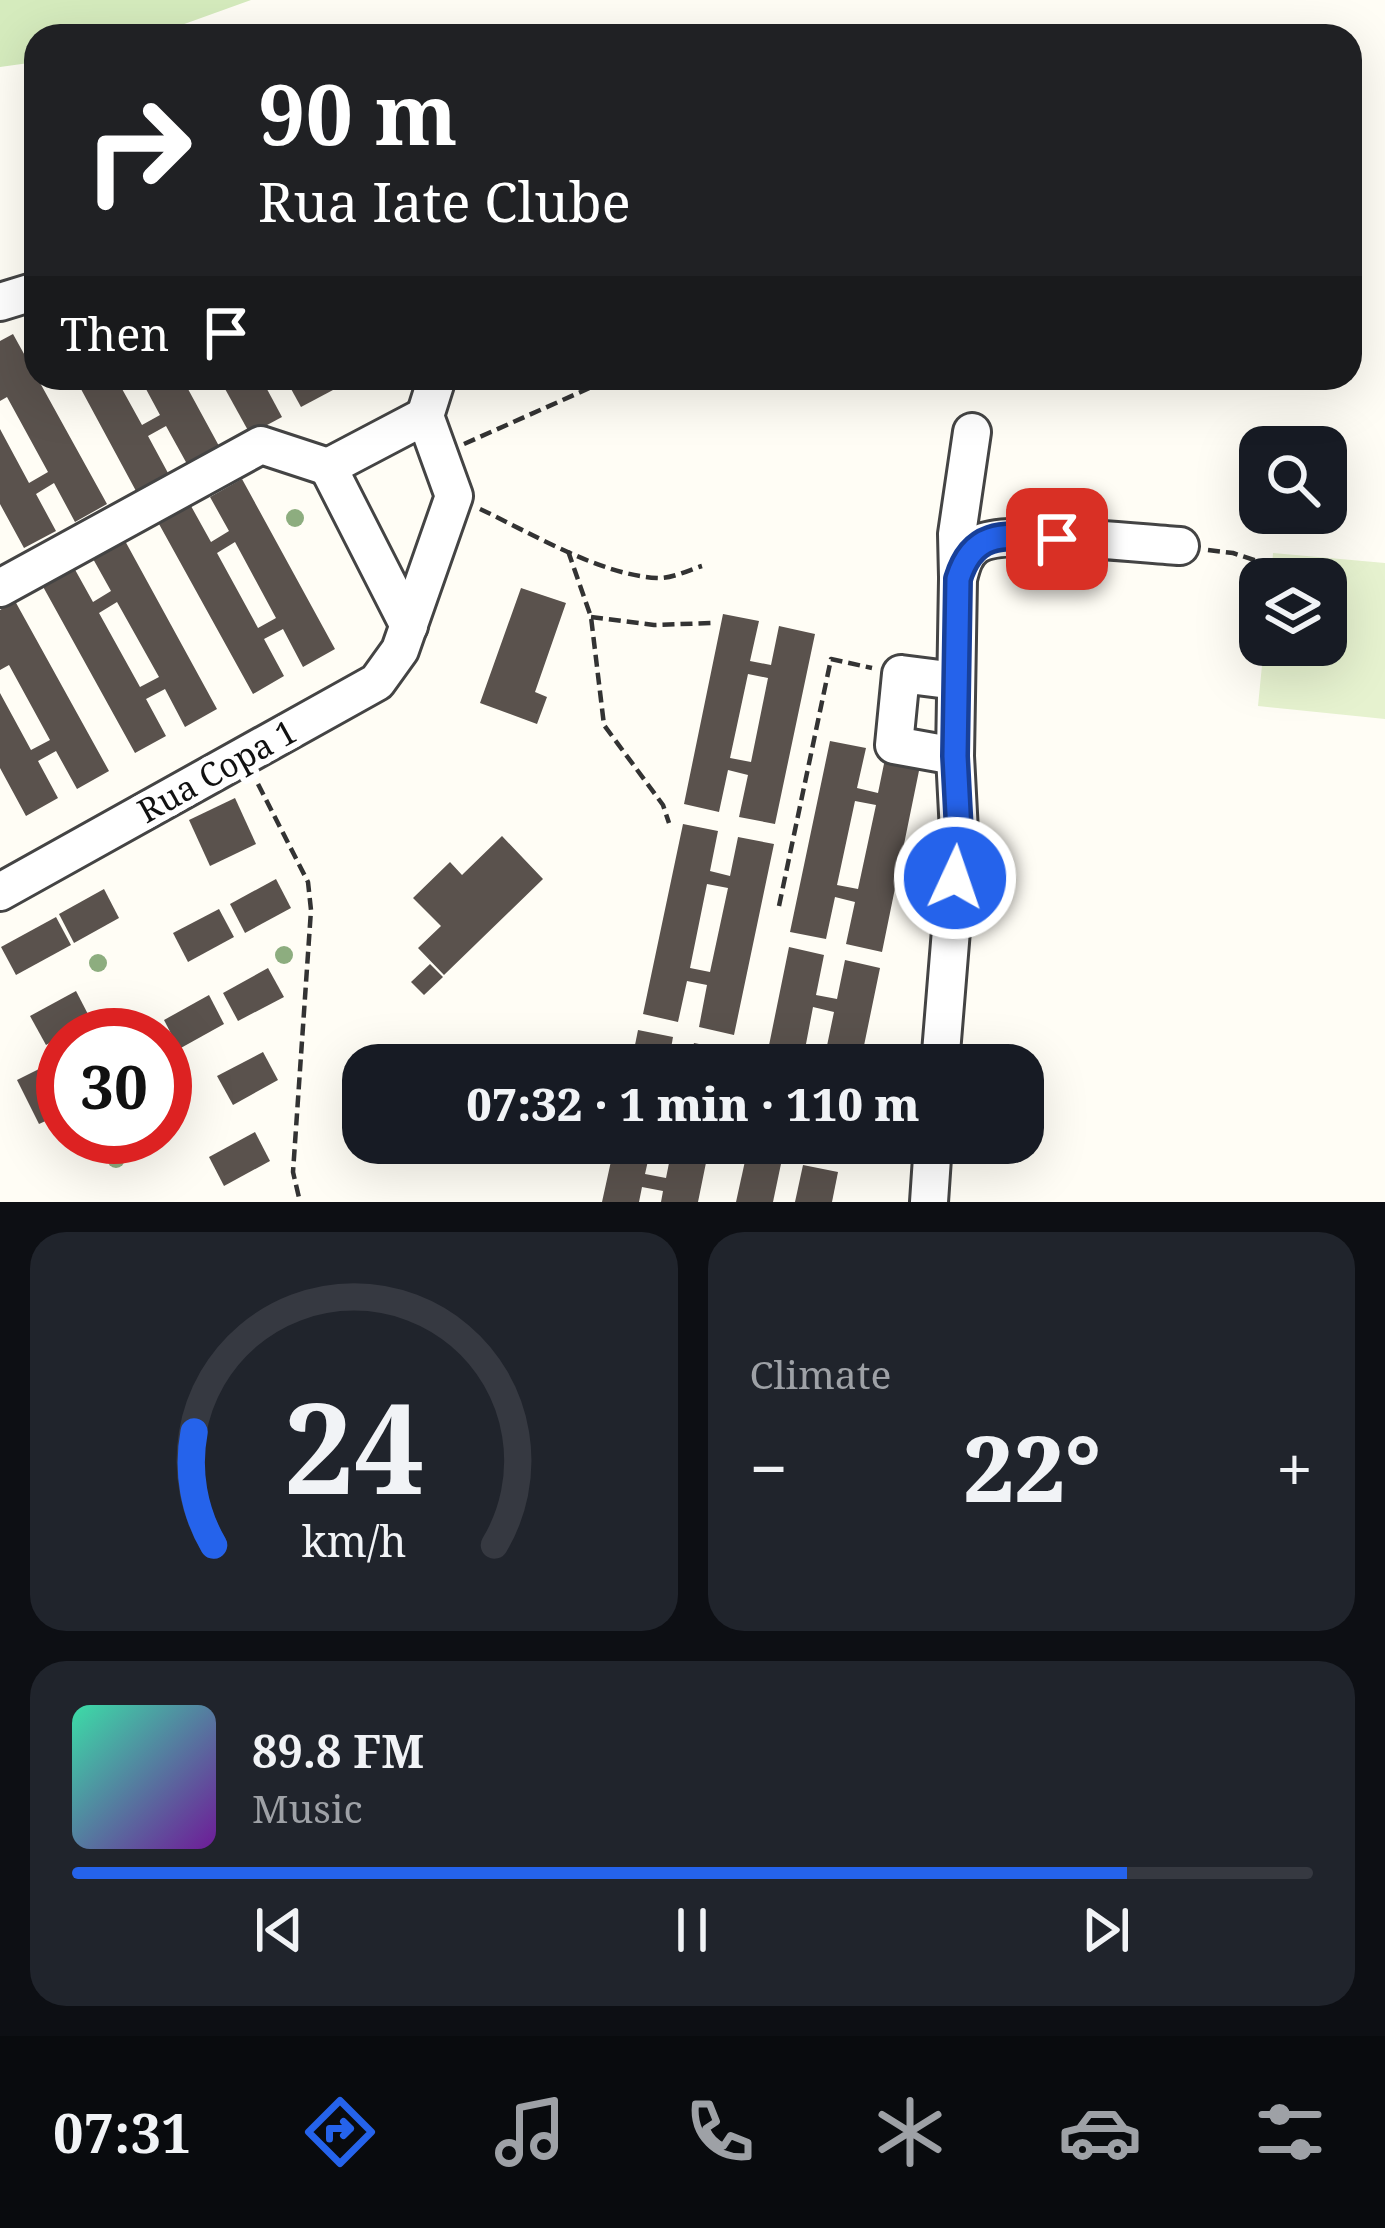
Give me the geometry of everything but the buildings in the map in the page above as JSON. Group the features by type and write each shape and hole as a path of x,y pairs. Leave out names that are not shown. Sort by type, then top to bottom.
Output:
{"street":[{"path":"433,390 425,416 454,496"},
{"path":"328,467 425,416"},
{"path":"942,1044 959,832 957,534 972,432"},
{"path":"0,588 261,445 328,467 409,626"},
{"name":"Rua Copa 1","path":"0,892 377,682 400,650 454,496"},
{"path":"958,579 970,550 989,539 1180,546"},
{"path":"955,756 894,746 902,674 956,682"},
{"path":"929,1202 932,1164"}],"path":[{"path":"439,455 585,390"},
{"path":"454,496 568,551 660,579 702,566"},
{"path":"1180,546 1248,558"},
{"path":"568,551 591,616 604,725 663,805 669,823"},
{"path":"591,616 654,625 711,623"},
{"path":"778,907 831,659 902,674"},
{"path":"244,756 308,882 311,910 293,1172 300,1202"}],"green space":[{"path":"0,0 251,0 184,24 24,24 24,64 0,67"},
{"path":"1273,553 1329,558 1273,558"},
{"path":"1347,560 1385,563 1385,719 1258,706 1262,666 1347,666"}],"route":[{"path":"955,878 958,579 970,550 989,539 1057,539"}]}
